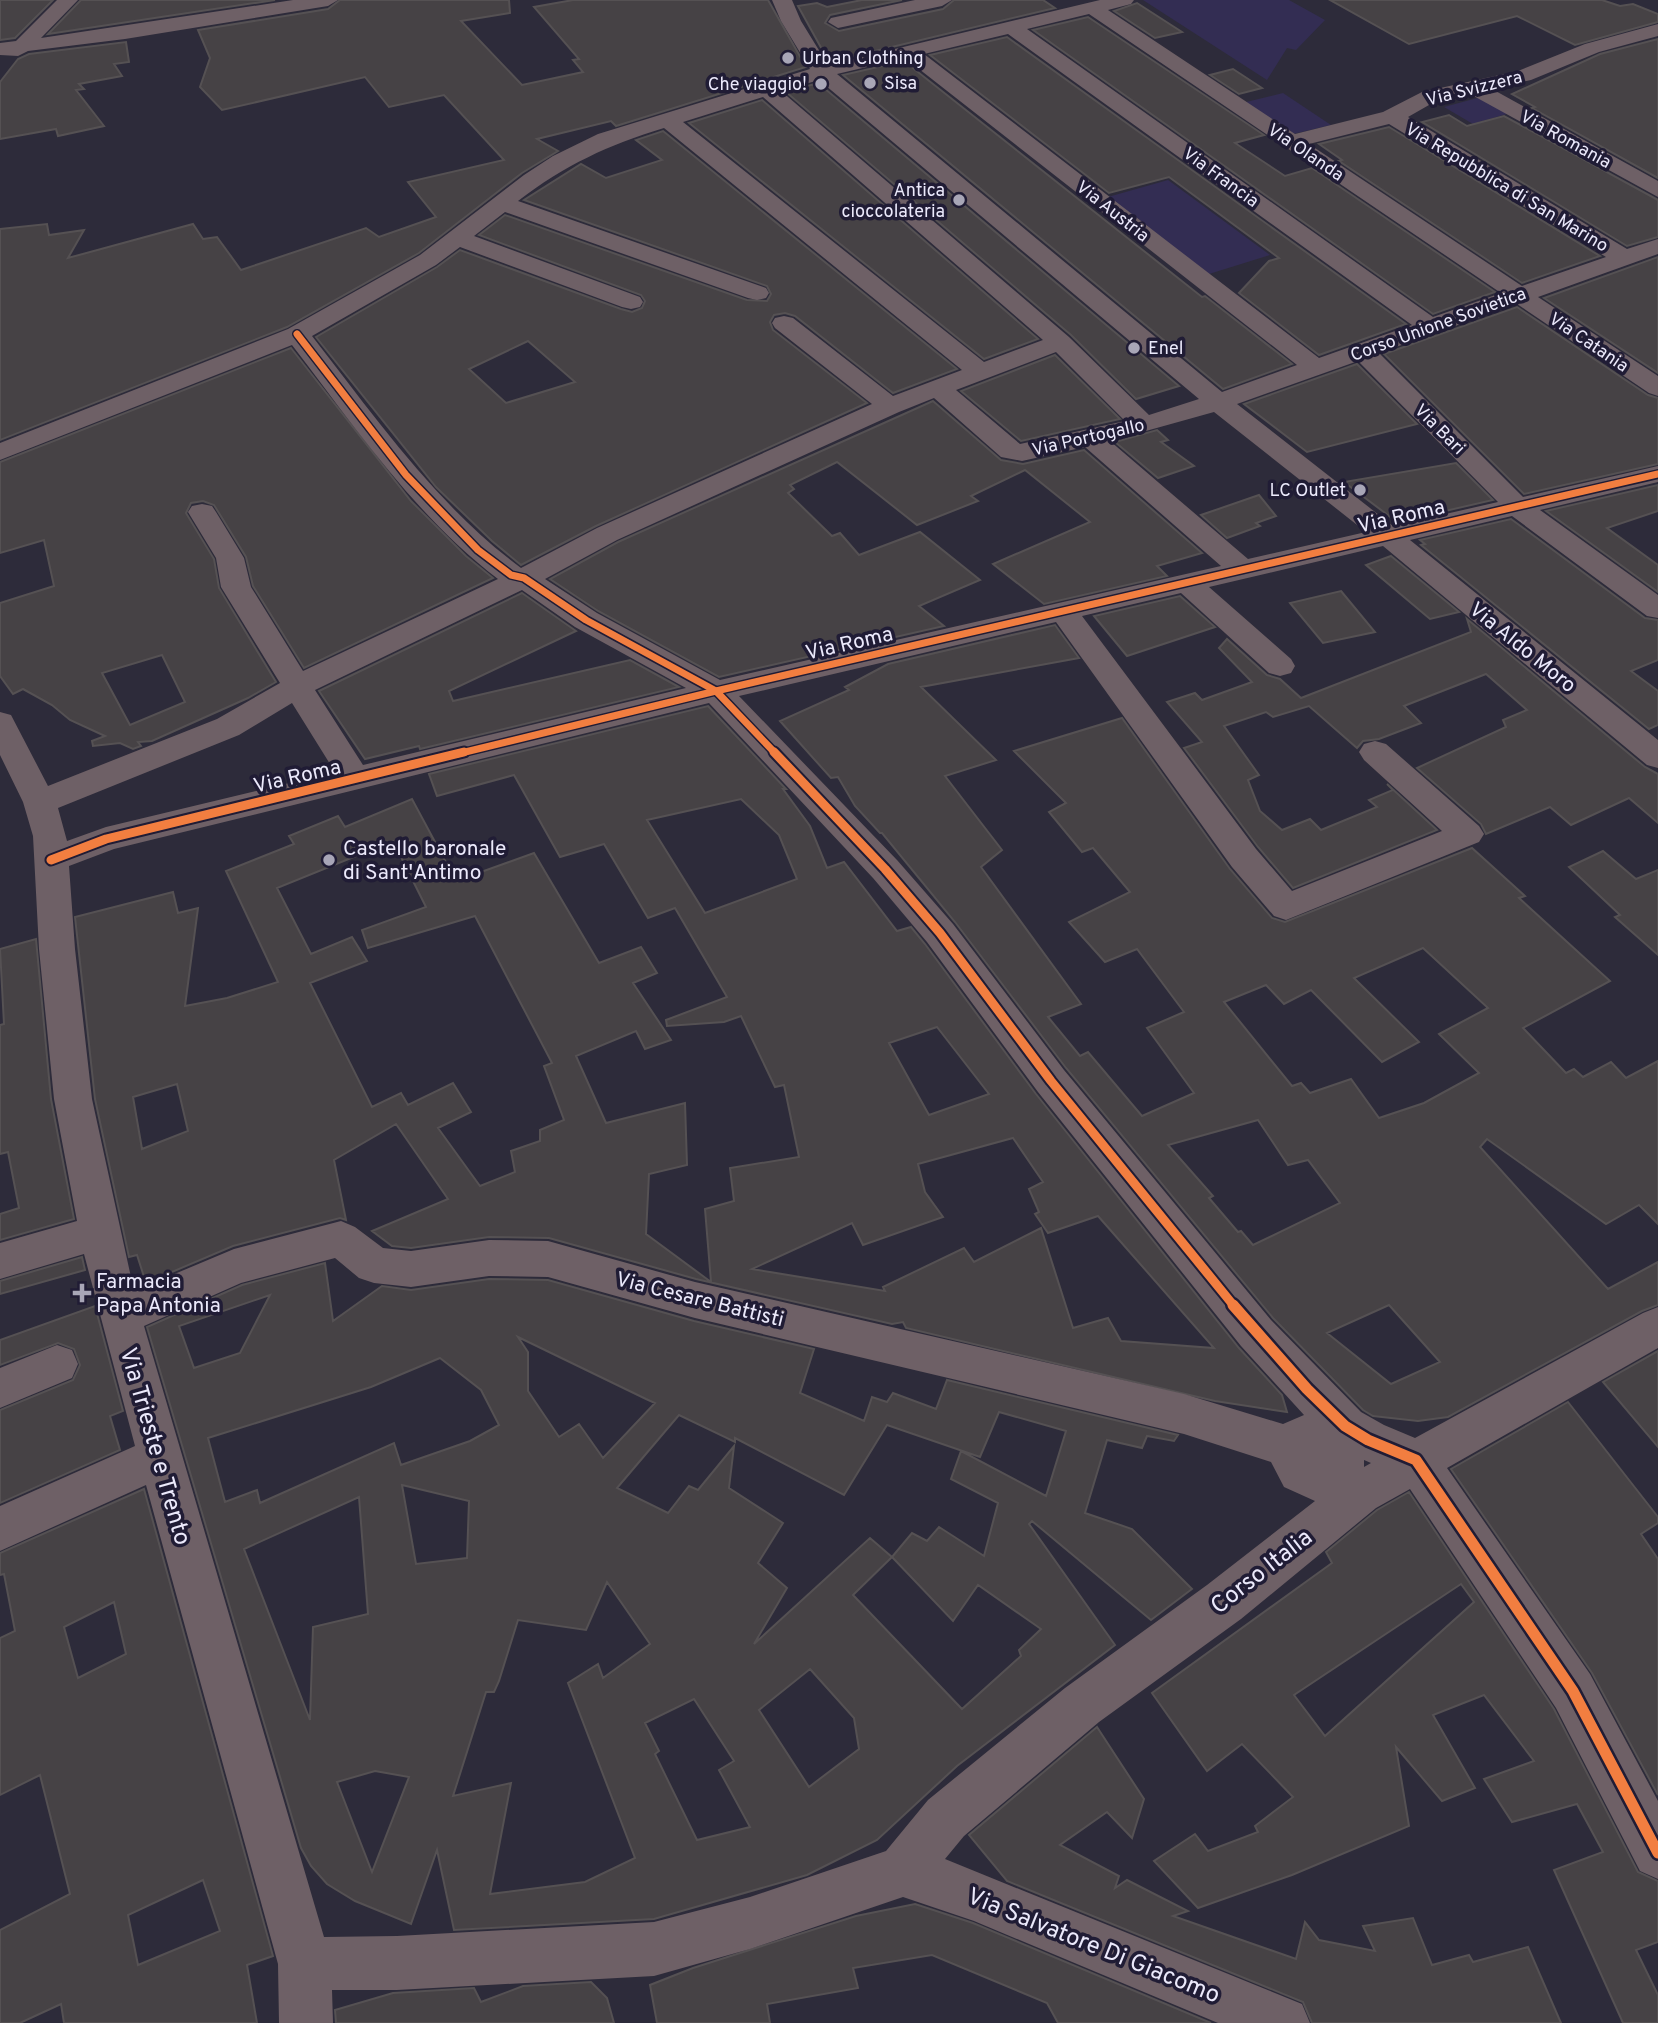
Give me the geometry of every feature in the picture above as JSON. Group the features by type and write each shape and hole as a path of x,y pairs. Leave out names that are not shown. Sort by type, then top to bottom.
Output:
{"street":[{"path":"2,70 10,48 68,0"},
{"path":"10,48 195,23 328,0"},
{"name":"Via Aldo Moro","path":"782,0 791,21 822,72 1218,402 1389,537 1658,757"},
{"path":"868,63 841,27 942,0"},
{"path":"0,452 297,334 428,260 532,180 561,161 606,139 822,72 911,53 1124,0"},
{"name":"Via Olanda","path":"1093,8 1520,295"},
{"name":"Via Francia","path":"1013,28 1429,326"},
{"name":"Via Svizzera","path":"1290,142 1391,116 1429,96 1524,76 1592,48 1658,30"},
{"path":"1629,37 1658,51"},
{"name":"Via Austria","path":"911,53 1316,368"},
{"name":"Via Romania","path":"1475,88 1658,190"},
{"path":"766,89 1060,342 1144,425"},
{"name":"Via Repubblica di San Marino","path":"1391,116 1623,257"},
{"path":"666,119 979,371"},
{"path":"504,204 757,293"},
{"path":"458,238 631,302"},
{"name":"Corso Unione Sovietica","path":"1218,402 1658,246"},
{"name":"Via Catania","path":"1520,295 1658,388"},
{"path":"784,323 890,407"},
{"path":"297,334 407,475 478,550 511,575 524,578 586,620 716,691 886,869 940,933 1051,1081 1256,1333 1307,1389 1357,1433 1389,1450 1416,1460 1573,1691 1658,1853"},
{"path":"40,803 228,727 298,686 524,578 607,534 890,407 1060,342"},
{"name":"Via Bari","path":"1362,351 1518,507 1658,609"},
{"name":"Via Portogallo","path":"938,387 1011,451 1022,453 1144,425 1218,402"},
{"path":"1091,438 1243,570"},
{"name":"Via Roma","path":"51,860 106,839 716,691 1658,474"},
{"path":"202,512 230,558 236,587 244,601 356,780"},
{"path":"1188,584 1280,666"},
{"path":"1064,612 1244,858 1286,907 1467,834 1375,751"},
{"name":"Via Trieste e Trento","path":"0,723 40,803 50,836 57,949 72,1099 99,1232 159,1457 305,1964 306,2023"},
{"path":"0,1261 99,1232"},
{"name":"Via Cesare Battisti","path":"120,1317 234,1267 341,1239 374,1265 411,1269 489,1258 548,1259 695,1300 1303,1440"},
{"name":"Corso Italia","path":"903,1871 946,1818 1082,1704 1224,1602 1348,1484 1416,1460 1658,1326"},
{"path":"0,1388 57,1364"},
{"path":"1307,1389 1303,1440 1294,1465 1306,1477 1323,1482 1348,1484"},
{"path":"0,1529 159,1457"},
{"path":"305,1964 397,1963 654,1949 750,1923 903,1871"},
{"name":"Via Salvatore Di Giacomo","path":"903,1871 975,1895 1283,2023"}],"shaded area":[{"path":"1143,0 1289,0 1325,20 1296,50 1287,48 1267,80"},
{"path":"1283,93 1331,125 1289,135 1242,103"},
{"path":"1481,97 1510,113 1473,124 1444,107"},
{"path":"1168,180 1270,255 1209,274 1108,197"}],"building":[{"path":"0,0 53,0 15,38 0,40"},
{"path":"81,0 275,0 48,34"},
{"path":"340,0 509,0 510,13 461,21 522,85 583,72 573,60 579,59 534,7 573,0 768,0 806,67 616,126 611,121 537,139 558,151 522,173 419,253 287,327 0,440 0,229 47,224 49,235 84,230 68,258 193,224 203,239 217,237 241,270 366,228 379,237 436,217 408,182 504,160 444,95 389,107 365,77 222,110 200,87 210,58 198,30 328,9"},
{"path":"862,0 902,0 830,15 825,23 839,31 943,9 954,0 1043,0 1055,8 829,62 798,6 817,3 827,7"},
{"path":"1330,0 1602,0 1620,6 1633,4 1658,14 1658,22 1575,45 1517,16 1409,44"},
{"path":"1137,3 1182,32 1155,38 1114,11"},
{"path":"1088,17 1264,135 1235,143 1285,176 1312,168 1495,292 1433,314 1033,30"},
{"path":"1007,37 1406,324 1319,355 1239,293 1269,261 1279,258 1169,177 1109,193 930,55"},
{"path":"1658,39 1658,178 1532,108 1535,107 1512,94 1600,54"},
{"path":"126,42 129,62 114,64 122,76 79,84 84,89 76,90 104,126 58,136 56,129 0,139 0,82 18,59 29,54"},
{"path":"904,61 1202,297 1205,296 1292,364 1223,389 843,75"},
{"path":"1233,69 1262,88 1239,94 1210,75"},
{"path":"818,83 1179,386 1136,399 1071,335 786,92"},
{"path":"762,100 1038,339 984,359 689,123"},
{"path":"1449,115 1467,126 1504,116 1658,200 1658,237 1627,246 1422,122"},
{"path":"1389,127 1600,256 1522,283 1339,161 1342,160 1319,144"},
{"path":"663,131 957,369 893,393 795,316 785,313 774,315 770,322 773,330 867,403 596,526 521,565 436,487 316,337 437,267 460,250 621,309 632,312 642,308 645,301 641,295 479,235 505,215 747,300 767,301 771,294 767,286 524,200 581,164 606,178 662,160 636,140","holes":["528,341 575,382 506,403 469,369"]},
{"path":"1658,257 1658,373 1544,298"},
{"path":"1517,307 1648,395 1658,398 1658,464 1524,494 1384,354"},
{"path":"291,348 411,501 466,556 493,578 304,668 253,586 246,557 214,505 203,501 191,503 186,513 214,559 219,588 276,682 248,698 152,741 138,742 141,746 133,749 120,743 93,746 92,741 105,736 70,720 52,705 23,689 13,694 0,676 0,603 54,586 44,540 0,553 0,462","holes":["162,655 185,702 130,725 102,673"]},
{"path":"1055,355 1120,419 1021,441 961,391"},
{"path":"1357,364 1417,424 1307,452 1244,404"},
{"path":"933,401 1001,460 1023,464 1084,450 1202,553 1157,566 1167,576 1044,604 993,564 1090,522 1025,470 971,496 978,501 917,525 837,462 790,485 794,489 788,493 832,536 840,533 859,555 920,532 980,580 919,606 944,626 719,677 598,611 550,579 618,542"},
{"path":"1157,430 1168,440 1161,442 1194,466 1158,478 1115,442"},
{"path":"1456,463 1493,500 1397,522 1344,482"},
{"path":"1658,485 1658,511 1607,528 1658,565 1658,592 1546,511"},
{"path":"1259,495 1276,516 1256,523 1260,526 1227,538 1201,515"},
{"path":"1511,519 1645,618 1658,620 1658,660 1631,671 1658,691 1658,725 1649,729 1421,545 1425,544 1420,540"},
{"path":"1391,556 1459,612 1430,619 1366,565"},
{"path":"1341,591 1375,632 1323,643 1290,603"},
{"path":"522,593 576,631 449,691 453,701 630,660 679,687 420,749 419,746 365,759 319,691"},
{"path":"1180,596 1215,627 1127,656 1094,616"},
{"path":"1467,619 1645,767 1658,774 1658,823 1629,798 1571,825 1550,807 1486,834 1481,824 1417,768 1506,727 1503,720 1527,710 1486,674 1404,706 1421,723 1379,739 1363,741 1357,748 1309,706 1273,717 1266,712 1224,726 1259,775 1248,780 1260,811 1282,830 1310,819 1321,830 1377,807 1369,800 1393,790 1387,784 1437,830 1293,888 1258,847 1184,748 1202,742 1167,702 1195,693 1202,700 1252,682 1219,648 1227,639 1267,675 1280,679 1301,698 1471,632"},
{"path":"1055,625 1079,658 921,687 996,760 945,776 1002,850 981,867 1081,1004 1048,1017 1080,1056 1088,1052 1142,1116 1194,1093 1147,1028 1184,1012 1137,949 1105,962 1069,922 1130,892 1093,848 1082,852 1049,812 1066,803 1014,751 1122,718 1230,869 1272,918 1285,922 1472,848 1525,896 1519,898 1610,981 1523,1028 1566,1073 1574,1069 1583,1077 1611,1062 1626,1078 1658,1061 1658,1224 1639,1205 1606,1224 1487,1139 1480,1147 1608,1289 1658,1262 1658,1305 1642,1311 1448,1417 1418,1421 1373,1416 1363,1410 1273,1318 1066,1068 955,922 882,833 855,806 838,777 831,778 780,721 849,690 845,687 888,664","holes":["1423,948 1488,1008 1439,1034 1479,1073 1424,1103 1379,1118 1351,1079 1310,1093 1301,1083 1292,1086 1224,1002 1266,985 1284,1004 1311,990 1382,1062 1419,1042 1354,978","1258,1120 1288,1165 1308,1160 1340,1203 1253,1245 1209,1198 1213,1196 1168,1145","1389,1305 1440,1362 1391,1384 1327,1333"]},
{"path":"708,706 786,789 783,789 810,826 827,868 844,862 897,931 911,927 925,944 1036,1094 1239,1348 1282,1395 1287,1412 1215,1401 906,1328 903,1322 892,1324 696,1279 549,1238 489,1237 411,1248 392,1246 372,1231 448,1199 396,1124 334,1160 346,1220 340,1218 233,1246 146,1283 137,1255 129,1257 95,1099 75,917 173,892 178,913 198,908 185,1006 227,998 278,982 226,871 294,844 289,836 338,816 345,827 412,799 456,881 534,853 599,963 641,947 657,973 633,983 671,1040 645,1049 636,1031 576,1056 606,1123 685,1103 687,1165 649,1174 646,1234 711,1282 705,1209 734,1201 730,1168 799,1157 784,1085 775,1087 741,1016 724,1022 667,1026 666,1020 727,997 675,908 648,918 604,844 560,857 514,775 437,796 429,774","holes":["741,799 779,835 797,879 705,913 647,820","393,841 426,907 362,930 368,948 475,916 552,1063 544,1066 564,1120 540,1130 540,1141 511,1151 515,1172 480,1186 438,1128 471,1112 453,1083 408,1105 401,1093 372,1107 310,983 367,961 352,937 311,954 277,888","937,1027 989,1094 929,1115 889,1043","177,1084 188,1131 142,1149 133,1097","1013,1138 1043,1182 1029,1189 1039,1212 1035,1214 1048,1233 1098,1216 1214,1348 1121,1341 1108,1318 1073,1328 1041,1228 974,1262 964,1248 883,1287 885,1291 752,1269 852,1223 863,1245 943,1217 925,1192 918,1164"]},
{"path":"1603,851 1636,879 1658,870 1658,955 1615,917 1620,915 1569,867"},
{"path":"36,939 51,1099 74,1219 0,1240 0,1214 19,1208 8,1152 0,1154 0,1025 4,1024 0,949"},
{"path":"82,1257 85,1270 0,1294 0,1281"},
{"path":"325,1263 333,1321 382,1286 411,1290 489,1279 548,1280 694,1321 814,1349 800,1393 864,1421 872,1397 887,1402 893,1393 936,1409 947,1380 1178,1435 1174,1441 1147,1436 1142,1448 1107,1440 1085,1513 1132,1529 1192,1589 1151,1620 1032,1521 1029,1524 1115,1645 957,1766 877,1840 807,1875 654,1919 454,1930 437,1850 411,1924 355,1901 327,1884 311,1866 301,1848 147,1327 242,1285","holes":["270,1295 240,1353 194,1368 179,1326","518,1337 655,1403 603,1458 579,1424 559,1437 528,1391 528,1352","440,1358 481,1390 499,1425 470,1441 401,1465 394,1443 260,1503 257,1490 225,1502 208,1438 371,1387","999,1412 1066,1431 1046,1496 961,1451 951,1479 998,1503 984,1556 939,1527 927,1541 912,1533 892,1557 870,1538 754,1644 787,1588 758,1563 783,1523 729,1488 734,1446 698,1490 689,1486 668,1513 617,1488 679,1415 735,1442 735,1438 844,1495 887,1425 980,1457","402,1485 469,1501 467,1558 416,1564","359,1497 368,1614 313,1627 310,1720 244,1549","892,1557 953,1621 978,1585 1041,1629 1019,1650 1021,1656 962,1709 853,1595","607,1582 650,1644 603,1678 598,1664 568,1683 635,1858 585,1882 490,1894 511,1783 453,1796 486,1692 494,1692 518,1620 586,1630","810,1669 854,1718 859,1749 809,1787 759,1710","694,1699 734,1761 719,1770 750,1827 697,1840 655,1754 659,1751 645,1723","375,1771 409,1777 372,1872 337,1782"]},
{"path":"95,1306 123,1411 110,1416 120,1450 0,1503 0,1410 73,1380 80,1365 74,1349 58,1343 0,1365 0,1340"},
{"path":"1658,1351 1658,1447 1603,1382"},
{"path":"1568,1402 1658,1517 1658,1523 1641,1534 1658,1559 1658,1795 1592,1673 1451,1469"},
{"path":"144,1489 273,1956 247,1965 257,2023 64,2023 61,2004 20,2023 0,2023 0,1930 70,1894 40,1775 0,1795 0,1638 15,1631 4,1574 0,1575 0,1553","holes":["114,1602 126,1654 78,1678 64,1627","203,1880 220,1931 138,1965 128,1915"]},
{"path":"1409,1492 1554,1709 1638,1872 1658,1881 1658,1942 1636,1950 1658,1995 1658,2023 1623,2023 1554,1870 1603,1852 1577,1804 1512,1822 1484,1779 1534,1761 1484,1695 1433,1715 1475,1788 1442,1801 1396,1747 1409,1826 1292,1875 1198,1908 1154,1861 1195,1834 1208,1851 1258,1832 1255,1826 1293,1797 1242,1744 1207,1771 1152,1693 1332,1563 1326,1552 1377,1510","holes":["1461,1584 1474,1602 1325,1736 1294,1695"]},
{"path":"1097,1727 1144,1799 1132,1838 1107,1812 1060,1845 1119,1876 1115,1888 1127,1880 1188,1911 1173,1916 1296,1959 1305,1922 1319,1940 1375,1951 1363,1926 1413,1918 1432,1965 1469,1955 1473,1962 1528,1947 1561,2023 1312,2023 1303,2002 1007,1881 969,1835"},
{"path":"915,1904 973,1923 1211,2023 1058,2023 1047,2003 932,1955 853,1968 858,1988 767,2004 770,2023 657,2023 650,1985 693,1968 856,1916"},
{"path":"591,1982 607,1998 614,2023 336,2023 335,2010 393,1993 474,1988 481,2002 523,1986"}],"cycle path":[{"path":"297,334 406,475 478,550 511,575 524,578 586,620 716,691 885,869 940,933 1051,1081 1256,1333 1345,1426 1368,1440 1416,1460 1573,1691 1658,1853"},
{"path":"51,860 106,839 716,691 1658,474"}],"place":[{"name":"Urban Clothing","path":"788,58"},
{"name":"Sisa","path":"870,83"},
{"name":"Che viaggio!","path":"821,84"},
{"name":"Antica cioccolateria","path":"959,200"},
{"name":"Enel","path":"1134,348"},
{"name":"LC Outlet","path":"1360,490"},
{"name":"Castello baronale di Sant'Antimo","path":"329,860"},
{"name":"Farmacia Papa Antonia","path":"82,1293"}]}
